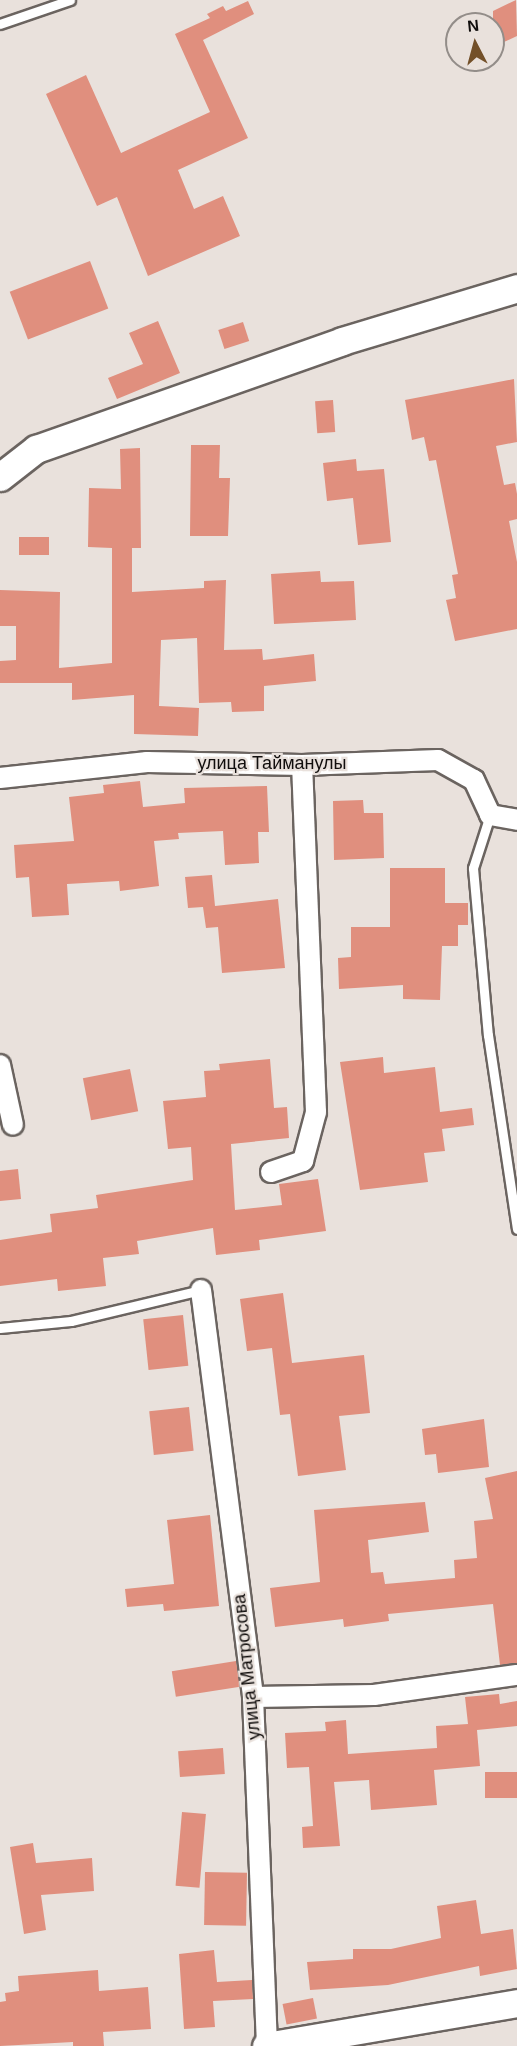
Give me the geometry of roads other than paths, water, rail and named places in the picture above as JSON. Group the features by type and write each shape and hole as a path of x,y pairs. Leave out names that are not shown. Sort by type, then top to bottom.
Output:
{"main road":[{"path":"0,477 36,449 342,341 517,288"},
{"path":"267,2046 306,2042 517,2002"}],"street":[{"name":"улица Тайманулы","path":"0,778 147,762 302,765 438,760 474,780 490,814"},
{"path":"271,1172 303,1161 316,1112 302,765"},
{"path":"490,814 517,820"},
{"path":"0,1065 14,1125"},
{"name":"улица Матросова","path":"201,1290 253,1697 267,2046"},
{"path":"253,1697 374,1695 517,1675"}],"lane":[{"path":"0,24 70,0"},
{"path":"490,814 473,868 488,1035 517,1230"},
{"path":"0,1328 71,1321 201,1290"}]}
